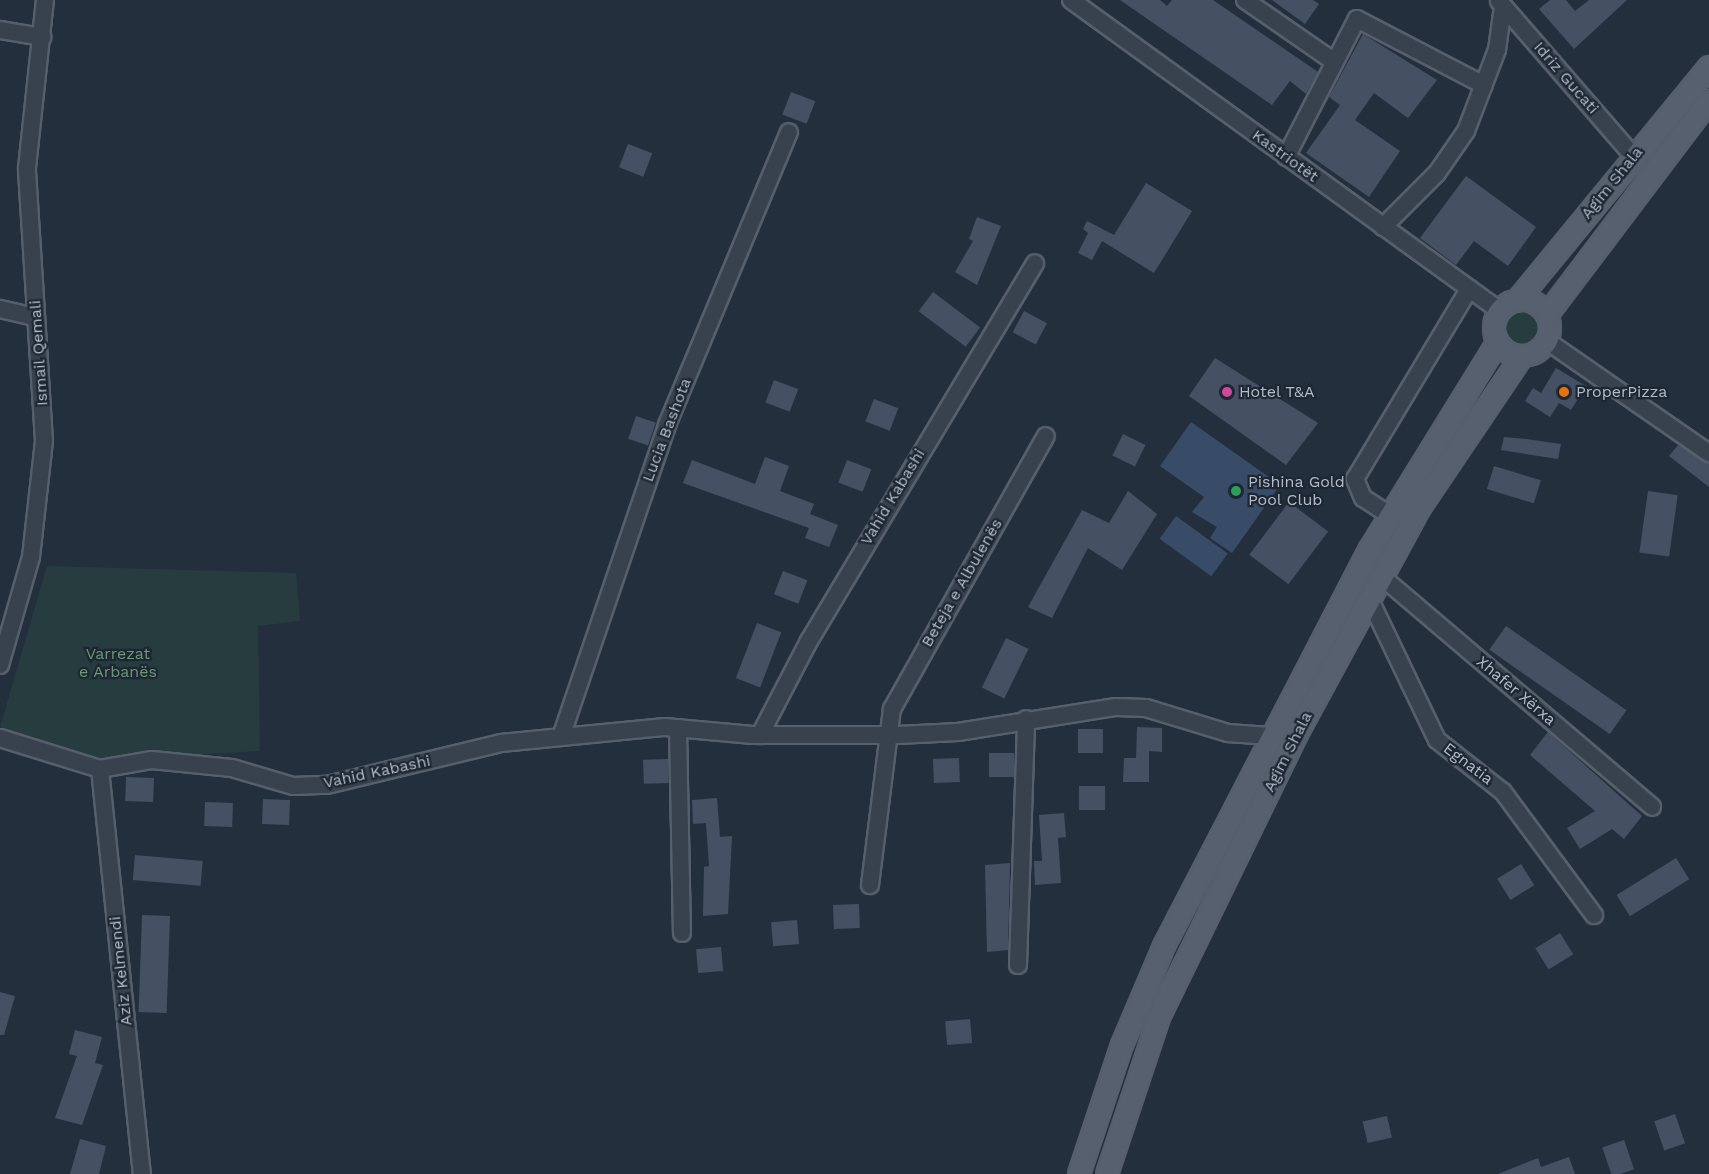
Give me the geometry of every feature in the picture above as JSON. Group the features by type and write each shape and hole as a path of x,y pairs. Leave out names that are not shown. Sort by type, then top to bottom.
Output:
{"main road":[{"name":"Agim Shala","path":"1500,311 1517,301 1709,67"},
{"name":"Agim Shala","path":"1547,315 1709,101"},
{"path":"1517,301 1534,303 1547,315 1547,341"},
{"path":"1500,311 1494,328 1498,342 1522,357"},
{"name":"Agim Shala","path":"1107,1174 1160,1015 1369,598 1522,357 1547,341"},
{"name":"Agim Shala","path":"1079,1174 1122,1045 1164,946 1270,736 1391,516 1498,342"}],"street":[{"name":"Ismail Qemali","path":"0,665 38,520 44,441 27,168 45,0"},
{"name":"Kastriotët","path":"1071,0 1500,311"},
{"path":"1245,0 1333,61"},
{"path":"1383,227 1455,148 1480,105 1484,85 1497,50 1501,3"},
{"name":"Idriz Gucati","path":"1501,3 1634,157"},
{"path":"1286,157 1333,61 1357,19 1484,85"},
{"path":"0,30 42,37"},
{"name":"Lucia Bashota","path":"562,734 667,425 789,132"},
{"name":"Vahid Kabashi","path":"760,735 808,641 1035,263"},
{"path":"1391,516 1363,498 1355,479 1469,289"},
{"path":"0,309 35,317"},
{"path":"1547,341 1709,453"},
{"name":"Beteja e Albulenës","path":"870,885 892,709 1046,436"},
{"name":"Xhafer Xërxa","path":"1381,576 1652,807"},
{"name":"Egnatia","path":"1369,598 1437,740 1503,792 1594,915"},
{"name":"Vahid Kabashi","path":"0,738 100,769 152,760 232,768 293,786 327,785 471,749 562,734 678,728 760,735 887,735 958,732 1026,719 1146,708 1228,733 1270,736"},
{"path":"1018,965 1026,719"},
{"path":"678,728 682,933"},
{"name":"Aziz Kelmendi","path":"100,769 142,1174"}],"green space":[{"path":"1522,308 1530,309 1536,314 1541,320 1541,336 1536,342 1530,347 1522,348 1514,347 1508,342 1503,336 1502,328 1503,320 1508,314 1514,309"},
{"name":"Varrezat e Arbanës","path":"47,566 296,573 300,621 258,626 260,751 80,761 0,727"}],"water":[{"name":"Pishina Gold Pool Club","path":"1191,422 1280,485 1232,553 1210,538 1217,527 1192,512 1204,497 1160,466"},
{"path":"1176,516 1228,554 1211,576 1160,539"}],"building":[{"path":"1120,0 1160,0 1167,6 1172,0 1213,0 1318,72 1306,94 1290,81 1272,105"},
{"path":"1272,0 1313,0 1319,4 1305,24"},
{"path":"1550,0 1566,0 1575,11 1589,0 1627,0 1574,49 1539,9"},
{"path":"1363,34 1437,80 1408,118 1374,93 1355,120 1400,151 1369,197 1306,153 1340,105 1329,97"},
{"path":"791,92 815,101 807,124 782,114"},
{"path":"628,144 652,153 643,177 619,167"},
{"path":"1466,176 1536,227 1508,266 1474,241 1456,265 1420,238"},
{"path":"1146,183 1192,211 1154,273 1102,241 1092,260 1078,253 1088,233 1083,229 1087,221 1114,235"},
{"path":"977,217 1001,226 977,285 955,272 973,241 969,239"},
{"path":"933,292 980,328 966,347 919,311"},
{"path":"1024,311 1047,323 1036,344 1013,332"},
{"path":"1215,358 1318,423 1286,465 1189,396"},
{"path":"1556,368 1586,386 1571,410 1559,403 1550,417 1525,401 1533,388 1541,393"},
{"path":"774,380 798,389 790,412 765,402"},
{"path":"874,399 898,408 890,431 865,421"},
{"path":"636,416 656,423 648,446 628,439"},
{"path":"1123,434 1145,445 1135,467 1112,456"},
{"path":"1504,437 1561,444 1558,459 1501,450"},
{"path":"1678,445 1709,463 1709,487 1669,456"},
{"path":"765,457 789,466 780,491 814,504 810,514 838,525 829,547 805,538 809,528 683,483 692,460 755,484"},
{"path":"847,460 871,469 863,492 838,482"},
{"path":"1494,466 1541,480 1534,503 1487,489"},
{"path":"1128,491 1157,514 1122,570 1088,548 1052,618 1028,607 1082,510 1109,523"},
{"path":"1648,491 1678,495 1669,557 1639,552"},
{"path":"1289,502 1328,531 1288,584 1249,555"},
{"path":"783,571 807,580 798,604 774,594"},
{"path":"757,623 781,632 760,687 736,678"},
{"path":"1506,626 1626,710 1610,734 1489,650"},
{"path":"1006,638 1028,649 1004,698 982,687"},
{"path":"1137,727 1162,728 1162,752 1149,751 1149,782 1123,782 1124,758 1136,758"},
{"path":"1078,729 1103,729 1103,753 1078,753"},
{"path":"1548,732 1642,816 1624,839 1612,829 1580,849 1567,828 1595,811 1530,755"},
{"path":"989,753 1014,753 1014,777 989,777"},
{"path":"959,758 960,782 934,783 933,759"},
{"path":"668,759 669,783 644,784 643,760"},
{"path":"126,777 154,778 153,802 125,801"},
{"path":"1079,786 1105,786 1105,810 1079,810"},
{"path":"717,798 720,837 732,836 728,914 703,916 704,867 709,866 706,823 693,824 692,800"},
{"path":"263,799 290,800 289,825 262,824"},
{"path":"205,802 233,803 232,827 204,826"},
{"path":"1064,813 1066,837 1058,838 1061,883 1035,885 1034,861 1042,861 1039,815"},
{"path":"135,855 203,861 201,886 133,880"},
{"path":"1676,858 1689,879 1630,916 1617,895"},
{"path":"1010,863 1008,950 987,952 985,865"},
{"path":"1521,864 1534,885 1511,900 1497,879"},
{"path":"859,904 860,928 834,929 833,905"},
{"path":"142,915 170,916 167,1013 139,1012"},
{"path":"797,920 799,944 773,946 771,922"},
{"path":"1560,933 1573,954 1549,970 1535,948"},
{"path":"721,947 723,971 698,973 696,949"},
{"path":"0,992 15,996 4,1035 0,1035"},
{"path":"970,1019 972,1043 947,1045 945,1021"},
{"path":"75,1030 102,1037 95,1063 103,1065 82,1125 55,1118 77,1056 69,1054"},
{"path":"1675,1114 1685,1143 1664,1150 1654,1121"},
{"path":"1387,1116 1392,1137 1368,1143 1363,1122"},
{"path":"80,1139 106,1146 99,1174 70,1174"},
{"path":"1624,1140 1634,1169 1620,1174 1611,1174 1602,1147"},
{"path":"1569,1157 1575,1174 1498,1174 1538,1158 1541,1167"}],"place":[{"name":"Hotel T&A","path":"1227,392"},
{"name":"ProperPizza","path":"1564,392"},
{"name":"Pishina Gold Pool Club","path":"1236,491"}]}
